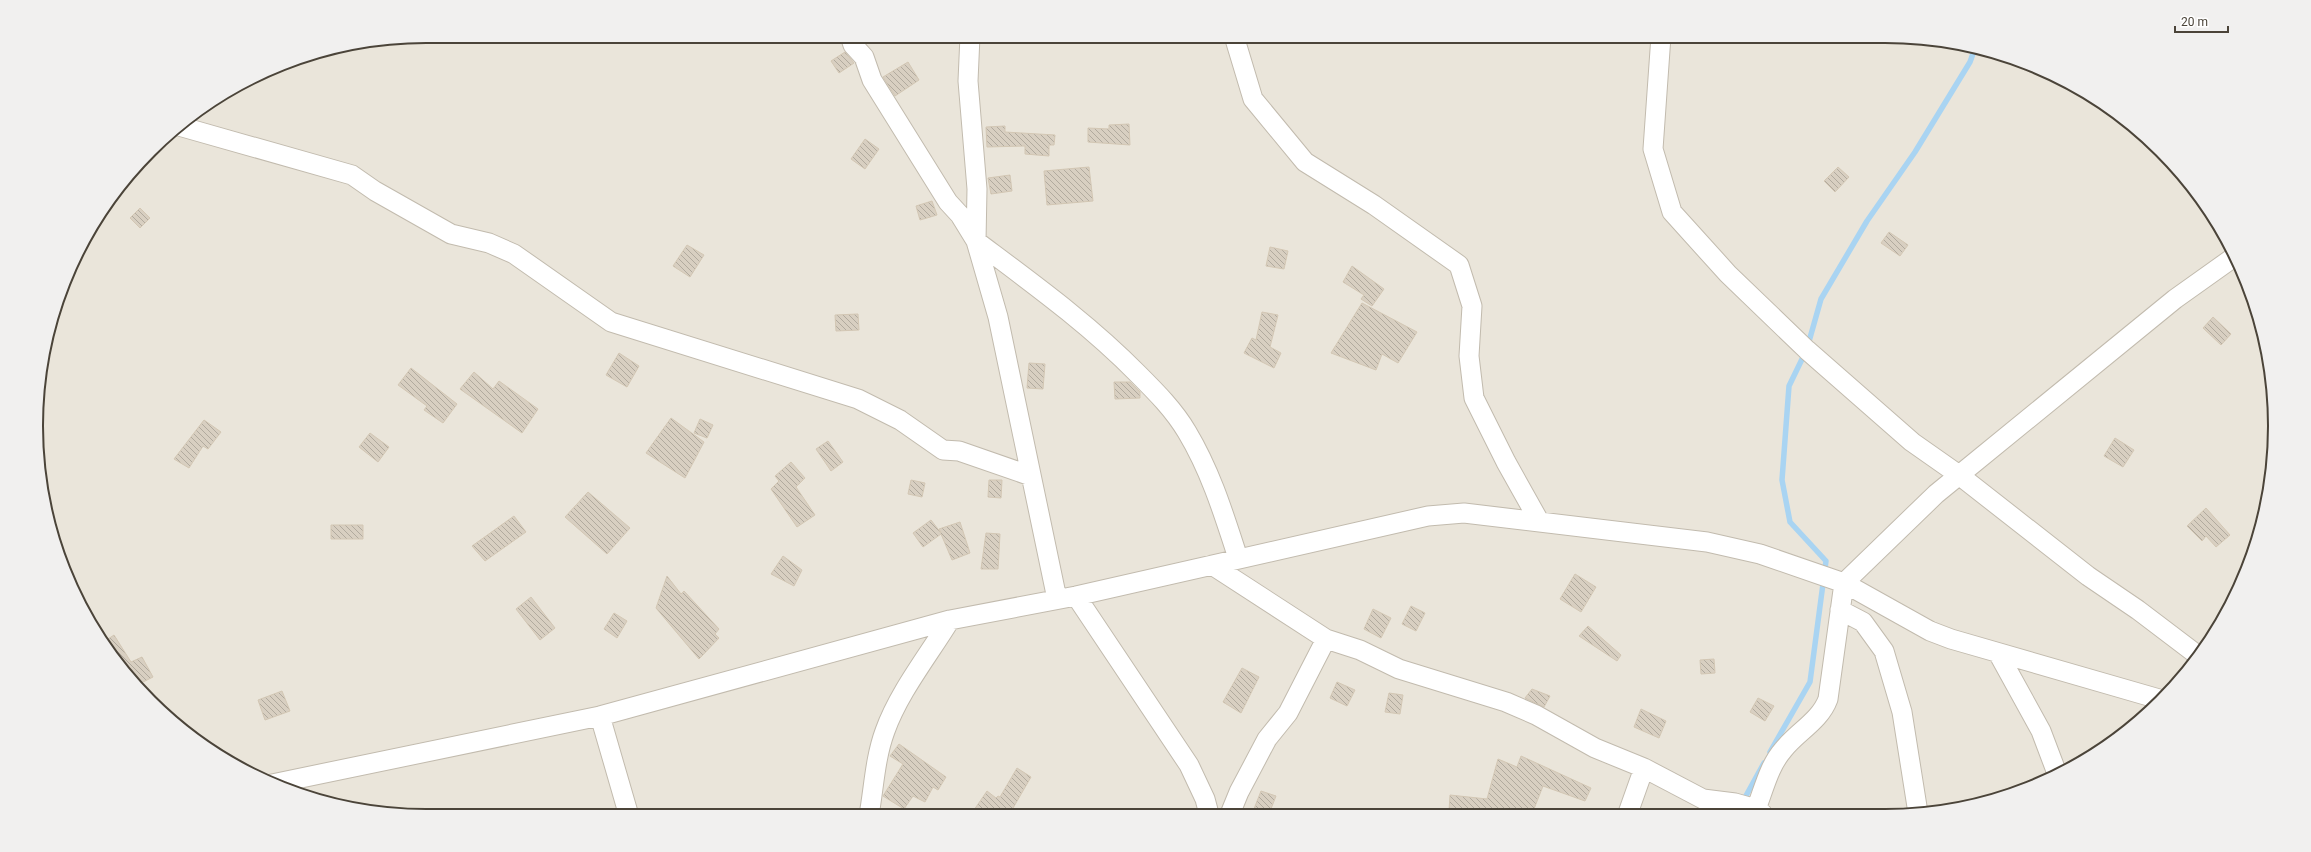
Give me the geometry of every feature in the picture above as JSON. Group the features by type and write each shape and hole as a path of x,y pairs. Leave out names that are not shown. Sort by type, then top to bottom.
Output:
{"street":[{"path":"852,43 864,57 872,80 948,202 960,215 976,241 998,317 1057,599"},
{"path":"970,43 968,81 977,189 976,241"},
{"path":"1236,43 1253,99 1306,162 1374,204 1459,265 1472,306 1469,356 1474,398 1506,462 1539,521"},
{"path":"1661,43 1653,149 1672,212 1728,274 1807,350 1912,442 1959,475 2088,576 2138,610 2194,652"},
{"path":"185,128 352,175 375,191 451,234 489,243 514,254 611,322 858,399 900,420 942,450 958,451 1031,476"},
{"path":"976,241 1069,311 1114,350 1163,399 1187,431 1213,482 1238,558"},
{"path":"1760,809 1774,763 1783,750 1824,709 1828,699 1844,583 1889,538 1959,475 2175,299 2230,260"},
{"path":"283,782 600,716 950,620 1076,596 1428,516 1464,513 1707,542 1760,554 1844,583 1930,631 1998,653 2155,698"},
{"path":"1212,565 1326,638 1360,650 1399,669 1506,702 1536,715 1595,748 1644,768 1703,799 1735,803 1753,809"},
{"path":"1076,596 1189,765 1205,799 1208,809"},
{"path":"1840,610 1862,622 1884,651 1902,712 1917,807"},
{"path":"870,809 877,758 885,730 900,700 950,620"},
{"path":"1232,809 1239,792 1267,739 1288,713 1326,638"},
{"path":"1998,653 2041,730 2055,769"},
{"path":"600,716 627,809"},
{"path":"1629,809 1644,768"}],"shaded area":[{"path":"1885,43 1935,46 1984,56 2008,63 2054,82 2076,94 2118,122 2138,138 2173,173 2189,193 2217,235 2229,257 2248,303 2261,351 2265,376 2268,426 2267,451 2261,501 2255,525 2239,573 2217,618 2189,659 2173,679 2138,714 2118,730 2076,758 2032,780 1984,796 1935,806 1885,809 426,809 376,806 327,796 303,789 257,770 234,758 193,730 173,714 138,679 108,639 94,618 72,573 63,549 50,501 46,476 43,426 46,376 50,351 63,303 72,279 94,234 122,193 138,173 173,138 193,122 234,94 279,72 303,63 351,50 401,44"}],"building":[{"path":"845,52 854,63 839,73 831,61"},
{"path":"908,62 919,80 895,96 883,77"},
{"path":"1129,124 1130,145 1088,142 1088,128 1109,129 1109,125"},
{"path":"1005,126 1005,132 1055,135 1054,145 1049,145 1049,156 1025,154 1025,146 987,147 986,127"},
{"path":"865,139 879,149 865,169 851,159"},
{"path":"1089,167 1093,201 1047,205 1044,171"},
{"path":"1838,167 1849,177 1835,192 1824,181"},
{"path":"1010,175 1012,191 991,194 988,178"},
{"path":"932,201 937,215 920,220 916,206"},
{"path":"140,208 150,218 140,228 130,218"},
{"path":"1889,232 1908,245 1900,256 1881,243"},
{"path":"687,245 704,255 690,277 673,266"},
{"path":"1270,247 1288,251 1284,269 1266,266"},
{"path":"1352,266 1384,289 1372,306 1361,299 1364,295 1343,282"},
{"path":"1362,303 1417,332 1398,363 1382,354 1376,370 1331,353"},
{"path":"1262,312 1278,315 1270,347 1281,353 1274,368 1244,353 1252,338 1256,340"},
{"path":"858,314 859,330 836,331 835,315"},
{"path":"2213,317 2231,334 2221,345 2203,328"},
{"path":"619,353 639,366 627,387 606,375"},
{"path":"1029,363 1045,364 1043,389 1027,388"},
{"path":"411,368 457,404 443,423 424,410 427,406 398,385"},
{"path":"474,372 493,389 499,381 538,409 522,433 460,389"},
{"path":"1114,382 1130,382 1140,392 1140,398 1115,399"},
{"path":"671,418 704,442 685,478 646,453"},
{"path":"700,419 713,425 707,438 694,433"},
{"path":"204,420 221,432 208,449 203,446 189,468 174,459"},
{"path":"370,433 389,447 378,462 359,447"},
{"path":"2115,438 2134,450 2123,467 2104,456"},
{"path":"828,441 843,462 831,471 816,449"},
{"path":"791,462 805,478 796,487 815,515 797,527 771,489 779,481 775,476"},
{"path":"911,480 925,483 922,497 908,494"},
{"path":"989,480 1002,480 1001,498 988,497"},
{"path":"588,492 630,528 607,554 565,517"},
{"path":"2206,508 2230,535 2216,547 2206,536 2202,541 2187,526"},
{"path":"514,516 526,532 485,561 472,546"},
{"path":"931,520 941,533 939,529 960,522 970,553 952,560 941,534 923,547 913,533"},
{"path":"331,525 363,525 363,539 331,539"},
{"path":"986,533 1000,534 998,569 981,569"},
{"path":"783,556 802,570 794,586 771,574"},
{"path":"1575,574 1596,587 1581,612 1560,599"},
{"path":"667,576 681,594 684,591 719,629 715,634 719,638 699,659 656,608"},
{"path":"531,597 555,628 540,640 516,609"},
{"path":"1411,606 1425,613 1416,631 1402,624"},
{"path":"1373,609 1391,618 1381,638 1364,629"},
{"path":"614,613 627,621 617,638 604,629"},
{"path":"1588,626 1621,655 1617,661 1579,636"},
{"path":"114,635 131,662 142,657 153,677 142,683 108,639"},
{"path":"1714,659 1715,673 1701,674 1700,660"},
{"path":"1242,668 1259,677 1241,713 1223,702"},
{"path":"1337,682 1355,690 1347,706 1330,698"},
{"path":"1532,689 1550,696 1544,707 1525,698"},
{"path":"282,691 290,711 265,720 258,700"},
{"path":"1389,693 1403,695 1400,714 1385,712"},
{"path":"1758,698 1774,706 1765,721 1750,712"},
{"path":"1641,709 1666,721 1659,738 1634,727"},
{"path":"899,744 946,777 938,790 933,787 925,802 913,796 904,809 883,796 903,764 890,756"},
{"path":"1521,756 1591,788 1585,801 1543,786 1534,809 1449,809 1450,795 1487,799 1498,759 1517,767"},
{"path":"1017,768 1031,777 1012,809 975,809 987,791 996,798 998,796 1000,797"},
{"path":"1261,791 1276,796 1271,809 1254,809"}],"waterway":[{"path":"1808,345 1821,299 1867,221 1915,152 1970,62 1973,53"},
{"path":"1770,752 1810,682 1826,561 1790,522 1782,480 1789,386 1805,353"},
{"path":"1742,803 1764,763"}]}
